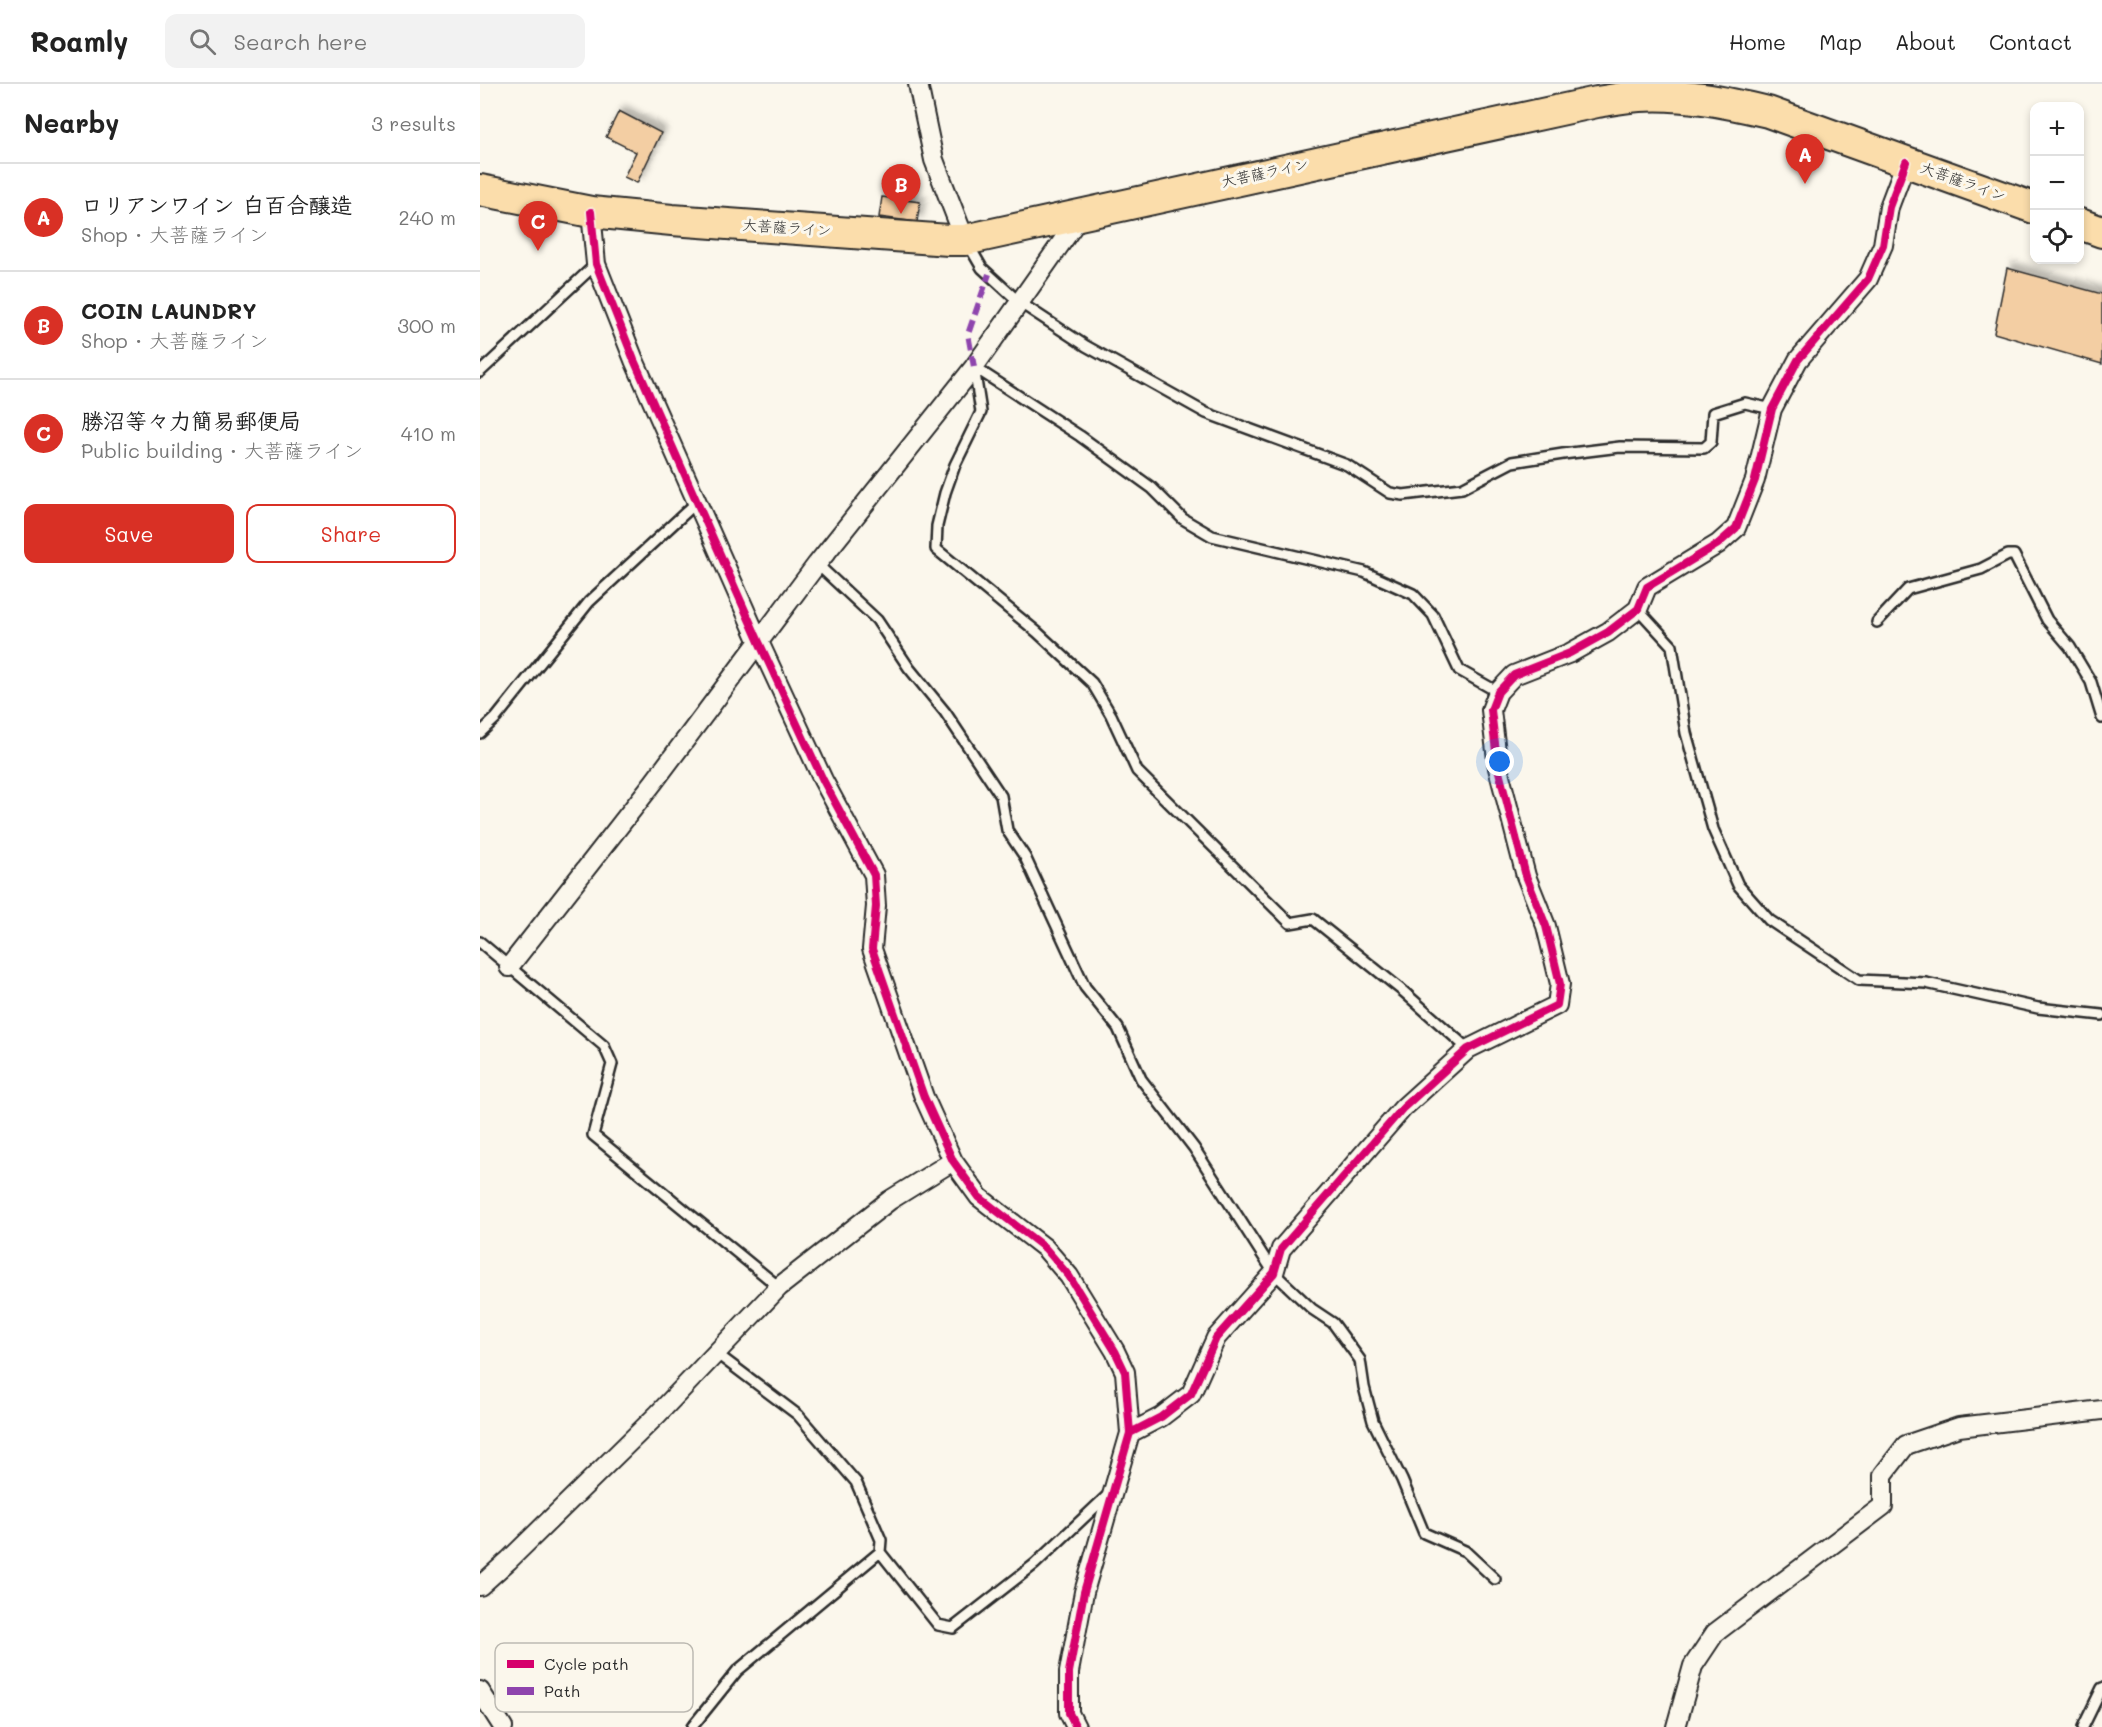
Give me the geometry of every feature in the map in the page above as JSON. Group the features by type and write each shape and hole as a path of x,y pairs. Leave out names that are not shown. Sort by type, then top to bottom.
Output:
{"highway":[{"name":"大菩薩ライン","path":"480,190 591,212 695,222 965,240 1597,102 1639,96 1675,96 1729,102 1768,112 2030,207"},
{"path":"2084,226 2102,232"}],"street":[{"path":"918,84 934,160 965,240"},
{"path":"1130,1433 1161,1417 1191,1394 1216,1338 1274,1273 1281,1249 1403,1108 1468,1049 1557,1005 1560,984 1546,926 1526,876 1498,768 1491,710 1498,692 1514,675 1569,653 1608,632 1638,609 1647,587 1718,544 1736,528 1755,480 1772,409 1798,360 1868,279 1883,245 1889,207 1906,162"},
{"path":"591,212 596,264 634,360 823,780 874,875 876,906 872,949 924,1097 953,1161 979,1197 1045,1248 1069,1276 1115,1351 1125,1372 1130,1433 1084,1592 1069,1672 1069,1713 1076,1727"},
{"path":"509,967 653,783 817,564 974,368 1080,215"},
{"path":"480,1586 658,1414 779,1287 890,1200 953,1161"},
{"path":"1676,1727 1693,1666 1715,1633 1883,1506 1883,1475 1906,1445 1959,1427 2102,1410"},
{"path":"480,1691 503,1727"}],"lane":[{"path":"965,240 982,268 1020,302 1086,346 1206,413 1347,465 1390,493 1403,495 1462,488 1512,462 1522,460 1620,447 1704,448 1711,442 1713,413 1745,403 1772,409"},
{"path":"480,372 596,264"},
{"path":"974,368 1089,442 1152,488 1183,519 1212,536 1364,572 1413,594 1433,615 1459,670 1498,692"},
{"path":"974,368 981,412 955,465 945,493 937,526 936,549 1037,632 1092,683 1111,716 1137,771 1290,923 1313,919 1404,992 1468,1049"},
{"path":"480,733 496,718 589,602 697,502"},
{"path":"1877,622 1908,589 1981,569 2008,555 2014,555 2047,620 2070,647 2091,682 2102,716"},
{"path":"817,564 877,620 909,668 945,712 1001,796 1007,830 1025,857 1085,987 1118,1028 1141,1079 1194,1148 1274,1273 1312,1309 1333,1323 1360,1360 1373,1421 1402,1480 1424,1533 1465,1551 1495,1579"},
{"path":"1638,609 1672,646 1686,733 1713,829 1738,885 1769,920 1859,980 1926,983 2038,1008 2102,1015"},
{"path":"480,942 604,1046 612,1064 593,1135 779,1287"},
{"path":"717,1353 798,1415 856,1482 881,1540 880,1552 939,1625 953,1628 1035,1564 1114,1488"},
{"path":"692,1727 737,1671 880,1552"},
{"path":"2083,1727 2102,1688"}],"building":[{"path":"619,111 661,133 637,183 624,177 636,152 606,137"},
{"path":"882,197 920,202 917,222 879,217"},
{"path":"2007,268 2102,294 2102,364 1994,333"}],"marked path":[{"path":"974,367 968,334 989,274"}],"cycle path":[{"path":"1130,1433 1161,1417 1191,1394 1216,1338 1274,1273 1281,1249 1403,1108 1468,1049 1557,1005 1560,984 1546,926 1526,876 1498,768 1491,710 1498,692 1514,675 1570,653 1608,632 1638,609 1647,587 1718,544 1736,528 1755,480 1772,409 1798,360 1868,279 1883,245 1889,207 1906,162"},
{"path":"591,212 596,264 634,360 823,780 874,875 876,906 872,949 924,1097 953,1161 979,1197 1045,1248 1069,1276 1115,1351 1125,1372 1130,1433 1084,1592 1069,1672 1069,1713 1076,1727"}],"place":[{"name":"ロリアンワイン 白百合醸造","path":"1805,184"},
{"name":"COIN LAUNDRY","path":"901,214"},
{"name":"勝沼等々力簡易郵便局","path":"538,251"}]}
